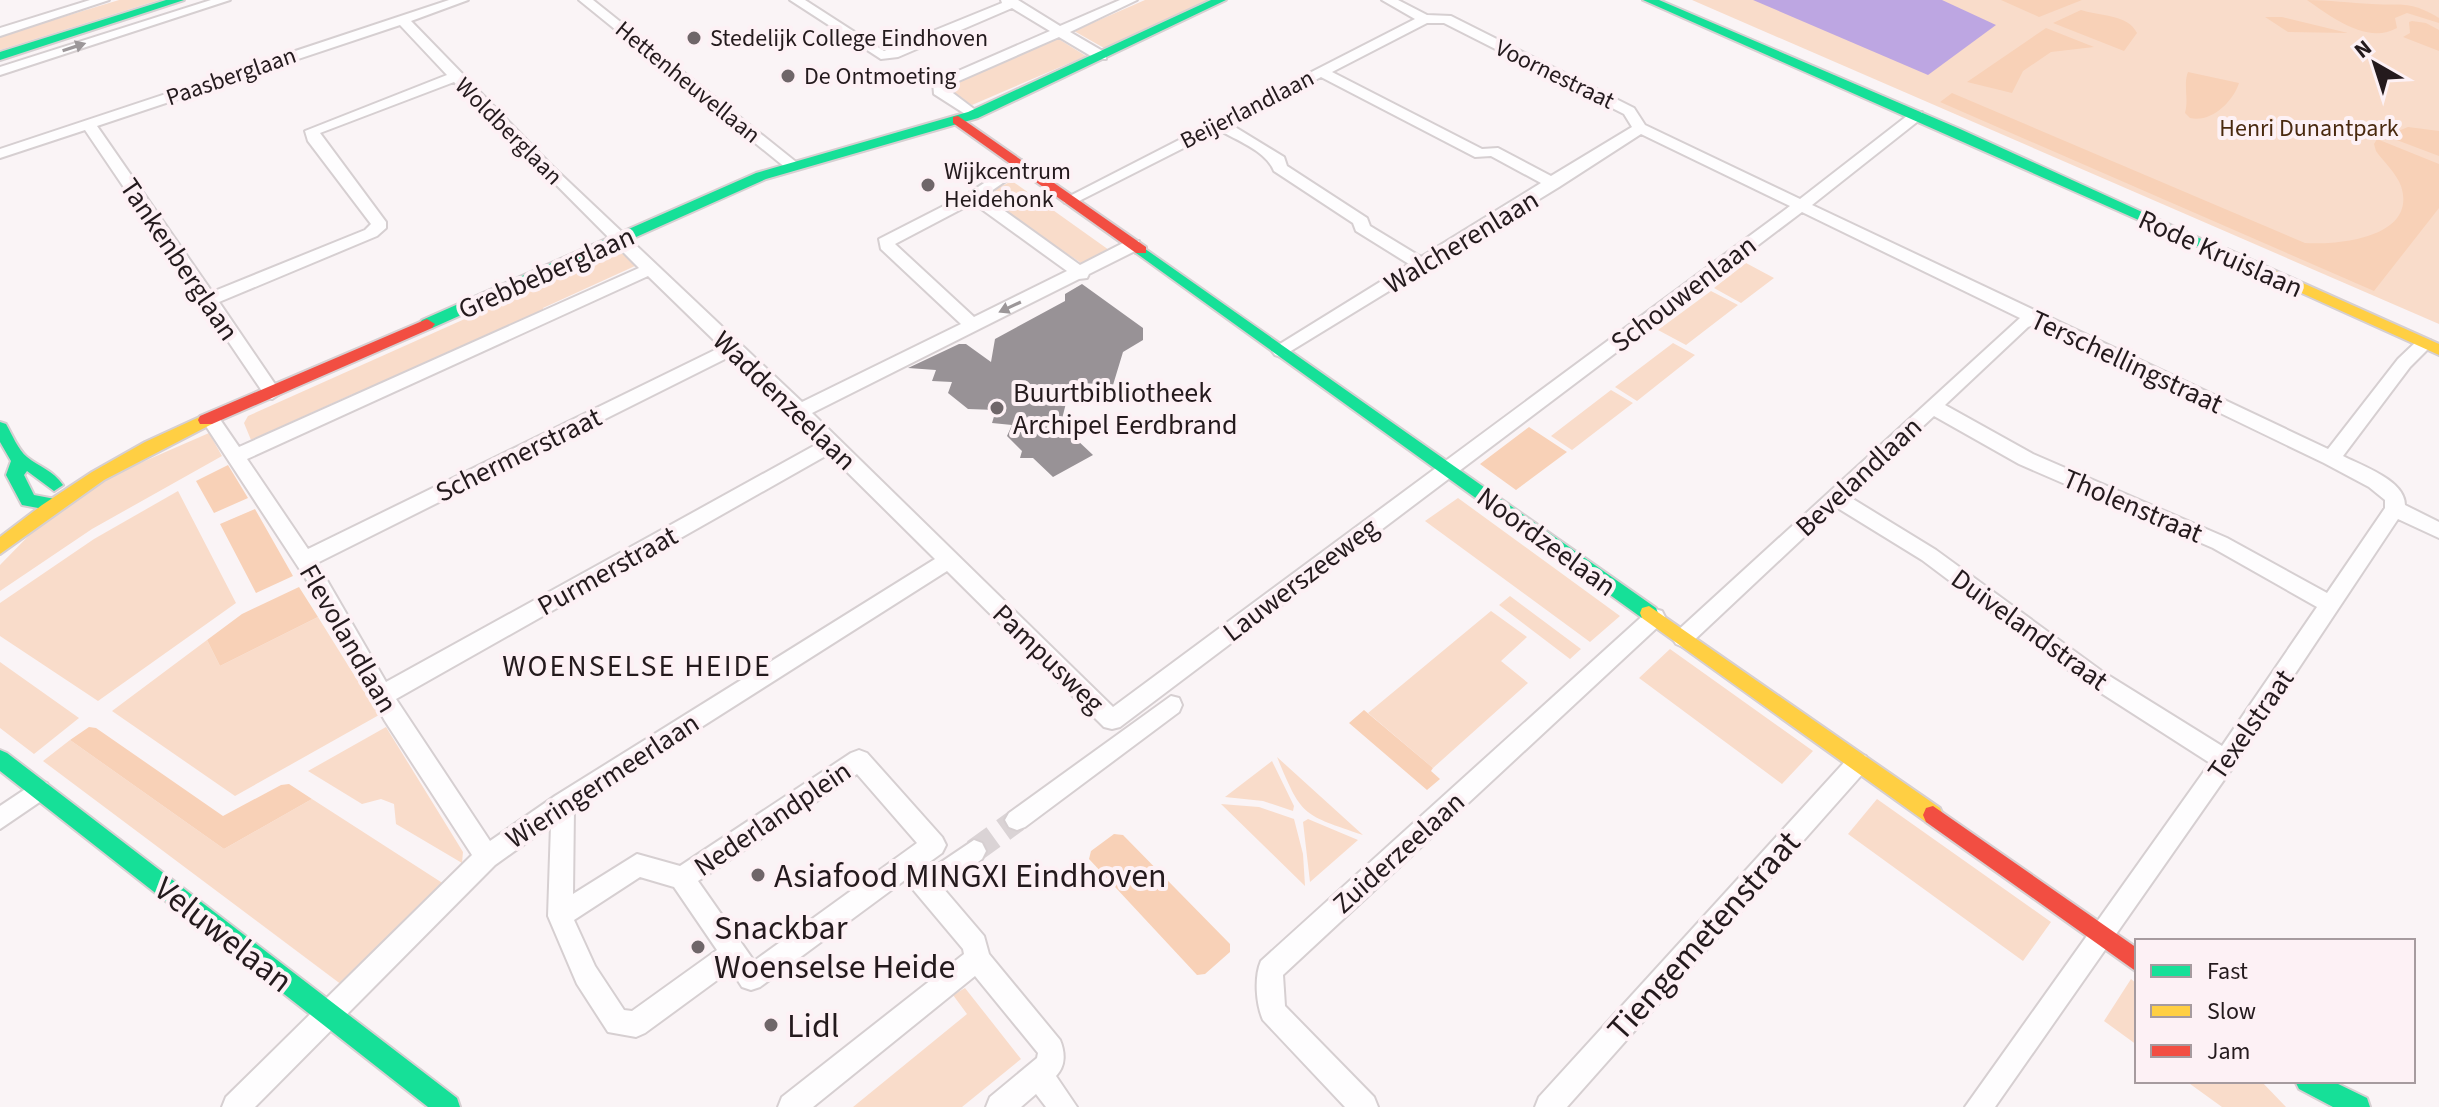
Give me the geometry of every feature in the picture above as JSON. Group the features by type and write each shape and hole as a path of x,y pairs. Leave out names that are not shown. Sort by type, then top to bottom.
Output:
{"street":[{"path":"0,32 103,0"},
{"path":"0,56 178,0"},
{"path":"0,71 224,0"},
{"name":"Paasberglaan","path":"0,154 462,0"},
{"name":"Hettenheuvellaan","path":"585,0 791,165"},
{"path":"796,0 881,55 893,54 1010,2 1101,56"},
{"path":"965,117 939,91 938,85 1131,0"},
{"name":"Grebbeberglaan","path":"12,511 54,485 128,458 791,165 965,117 1220,0"},
{"name":"Voornestraat","path":"1388,0 1425,19 1446,19 1600,96 1629,111 1640,128 1799,207"},
{"name":"Rode Kruislaan","path":"1649,0 2432,347"},
{"name":"Woldberglaan","path":"401,18 455,77 621,240"},
{"name":"Beijerlandlaan","path":"1070,200 1425,19"},
{"path":"1322,72 1480,154 1493,151 1554,184"},
{"path":"211,299 371,233 380,225 313,138 312,131 455,77"},
{"name":"Noordzeelaan","path":"965,117 1021,165 2135,960"},
{"name":"Schouwenlaan","path":"1447,469 1799,207 1913,117"},
{"path":"1219,124 1279,160 1279,168 1361,221 1362,228 1422,265"},
{"name":"Tankenberglaan","path":"89,125 211,299 224,325 272,393"},
{"name":"Walcherenlaan","path":"1281,351 1640,128"},
{"path":"972,325 887,245 887,239 974,196 1021,165"},
{"path":"974,196 1081,274"},
{"name":"Terschellingstraat","path":"1799,207 2035,318 2053,323 2331,458 2376,482 2395,497 2395,509 2439,531"},
{"name":"Waddenzeelaan","path":"621,240 800,411 949,560"},
{"path":"800,411 1081,274 1133,245"},
{"name":"Grebbeberglaan","path":"235,456 650,269"},
{"name":"Bevelandlaan","path":"1683,638 2022,323 2035,318"},
{"path":"2331,458 2412,353 2432,347"},
{"name":"Schermerstraat","path":"304,560 733,348"},
{"name":"Tholenstraat","path":"1933,407 2026,459 2220,543 2332,605"},
{"name":"Flevolandlaan","path":"211,420 304,560 383,695 487,857"},
{"path":"0,428 20,461 33,467 54,485 49,504 28,500 15,475 20,461"},
{"name":"Purmerstraat","path":"383,695 831,445"},
{"name":"Grebbeberglaan","path":"0,547 49,504 128,458"},
{"name":"Lauwerszeeweg","path":"1153,689 1447,469"},
{"name":"Duivelandstraat","path":"1836,498 1929,555 2095,678 2225,760"},
{"name":"Texelstraat","path":"1979,1107 2225,760 2395,509"},
{"name":"Pampusweg","path":"949,560 1112,720 1153,689"},
{"name":"Wieringermeerlaan","path":"236,1107 487,857 563,803 949,560"},
{"name":"Zuiderzeelaan","path":"1364,1107 1272,1011 1270,970 1655,617"},
{"path":"1017,820 1171,705"},
{"name":"Veluwelaan","path":"0,759 448,1107"},
{"name":"Nederlandplein","path":"560,916 637,865 682,878 751,978 934,845 859,760 682,878"},
{"name":"Tiengemetenstraat","path":"1549,1107 1858,763"},
{"path":"0,819 39,790"},
{"path":"563,803 560,916 586,975 617,1023 636,1024 734,953"},
{"path":"926,886 974,851"},
{"path":"907,864 975,944 977,959 1051,1049 1050,1064 1000,1107"},
{"path":"792,1107 977,959"},
{"path":"1038,1075 1063,1107"},
{"path":"2307,1083 2330,1107"},
{"path":"2309,1083 2358,1107"}],"green space":[{"path":"119,0 159,0 0,50 0,36"},
{"path":"1145,0 1211,0 1104,48 1074,31"},
{"name":"Henri Dunantpark","path":"1692,0 2439,0 2439,324"},
{"path":"1057,38 1086,56 972,105 944,89"},
{"path":"1012,181 1109,250 1081,263 981,196"},
{"path":"619,250 635,266 543,308 544,314 357,399 353,394 251,440 244,423 248,416"},
{"path":"1746,263 1774,278 1741,303 1714,288"},
{"path":"1711,291 1738,305 1686,345 1658,330"},
{"path":"1673,343 1695,355 1637,401 1615,387"},
{"path":"1611,390 1633,403 1572,450 1551,436"},
{"path":"209,433 222,456 92,529 0,591 0,565 50,514 115,474"},
{"path":"178,491 236,603 98,701 0,636 0,603 94,539"},
{"path":"1458,498 1620,616 1590,642 1425,521"},
{"path":"1510,596 1581,649 1570,659 1499,605"},
{"path":"1491,611 1527,637 1501,661 1528,683 1433,768 1368,713"},
{"path":"318,617 379,715 235,796 112,711 207,640 220,666"},
{"path":"1670,649 1813,751 1782,784 1639,678"},
{"path":"0,662 79,718 34,754 0,728"},
{"path":"386,727 463,852 462,863 396,824 394,804 381,799 362,804 308,771"},
{"path":"70,740 224,849 312,799 444,884 342,985 43,761"},
{"path":"1277,757 1363,835 1306,811 1292,792"},
{"path":"1272,761 1294,806 1293,811 1263,801 1225,797"},
{"path":"1877,799 2051,922 2023,961 1848,834"},
{"path":"1221,804 1259,807 1294,819 1303,854 1305,886"},
{"path":"1308,819 1358,840 1310,882 1303,822"},
{"path":"2131,979 2135,982 2135,1044 2104,1021"},
{"path":"965,988 1021,1059 962,1107 853,1107 967,1014 953,995"},
{"path":"2189,1083 2263,1083 2286,1107 2222,1107"}],"shaded area":[{"path":"1753,0 1942,0 1996,25 1928,75"},
{"path":"2001,0 2082,0 2039,17"},
{"path":"2307,0 2413,6 2439,18 2439,23 2407,13 2395,18 2397,28 2374,33 2361,31"},
{"path":"2081,10 2120,19 2137,33 2124,51 2053,23"},
{"path":"2265,17 2282,17 2348,33 2288,32"},
{"path":"2409,22 2426,23 2439,30 2439,51 2403,37 2410,33"},
{"path":"2046,28 2094,47 2051,52 2023,71 2012,93 1967,82"},
{"path":"2188,72 2239,83 2220,110 2206,117 2190,118 2185,113"},
{"path":"1952,93 2305,243 2354,240 2387,227 2398,217 2403,203 2401,186 2376,151 2374,144 2377,139 2439,164 2439,208 2374,291 1940,102"},
{"path":"2408,127 2439,131 2439,156 2386,136"},
{"path":"1529,427 1567,452 1516,490 1480,464"},
{"path":"228,465 248,498 214,513 196,481"},
{"path":"255,509 293,576 256,593 220,524"},
{"path":"299,587 318,617 220,666 207,640 242,614"},
{"path":"1364,710 1433,768 1431,771 1440,779 1427,790 1349,723"},
{"path":"89,727 96,728 223,816 281,785 289,784 312,799 224,849 70,740"},
{"path":"1114,834 1123,835 1230,944 1230,952 1205,974 1197,975 1089,859 1091,851"}],"building":[{"path":"1082,284 1143,328 1143,340 1123,352 1113,385 1082,383 1081,388 1070,387 1059,431 1078,432 1076,439 1093,455 1053,477 1033,458 1020,458 1022,451 1007,436 1012,425 992,423 996,410 968,409 948,393 952,382 932,381 936,370 908,368 959,344 966,344 991,362 995,339 1065,301 1065,294"}],"tunnel":[{"path":"974,851 1017,820"}],"traffic: fast":[{"path":"0,56 178,0"},
{"path":"427,324 761,176 973,115 1220,0"},
{"path":"1649,0 2227,254"},
{"path":"1141,250 1649,613"},
{"path":"0,428 20,461 33,467 54,485"},
{"path":"20,461 15,475 28,500 49,504"},
{"path":"0,759 448,1107"},
{"path":"2311,1083 2358,1107"}],"traffic: slow":[{"path":"2227,254 2439,350"},
{"path":"0,547 48,509 98,476 206,420"},
{"path":"1649,613 1933,815"}],"traffic: jam":[{"path":"958,120 1141,250"},
{"path":"206,420 427,324"},
{"path":"1933,815 2135,960"}],"place":[{"name":"Stedelijk College Eindhoven","path":"694,38"},
{"name":"De Ontmoeting","path":"788,76"},
{"name":"Wijkcentrum Heidehonk","path":"928,185"},
{"name":"Buurtbibliotheek Archipel Eerdbrand","path":"997,408"},
{"name":"Asiafood MINGXI Eindhoven","path":"758,875"},
{"name":"Snackbar Woenselse Heide","path":"698,947"},
{"name":"Lidl","path":"771,1025"}],"district":[{"name":"WOENSELSE HEIDE","path":"637,666"}]}
